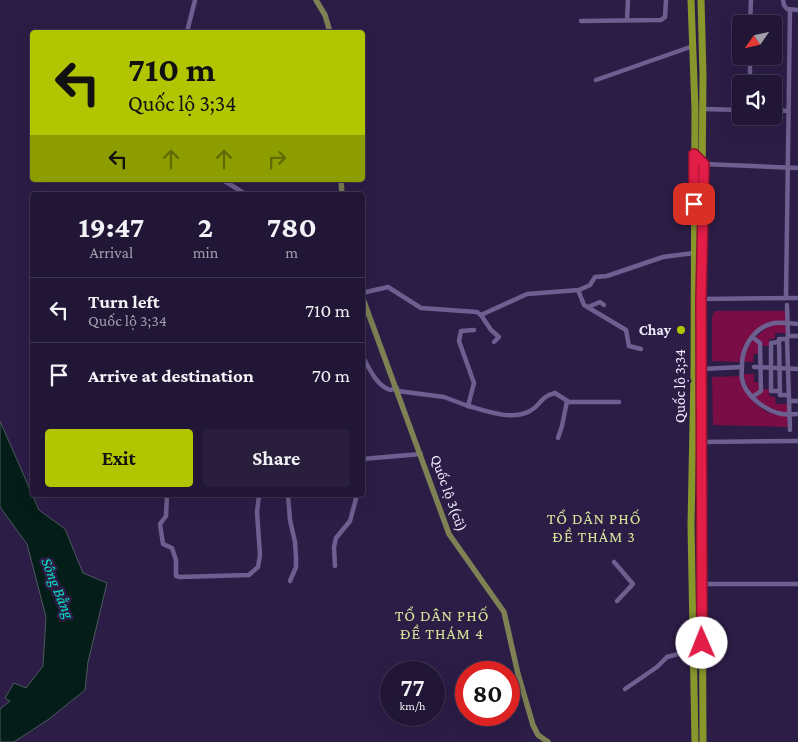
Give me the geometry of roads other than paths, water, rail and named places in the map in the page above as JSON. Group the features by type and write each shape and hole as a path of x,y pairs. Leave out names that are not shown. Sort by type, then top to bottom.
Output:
{"highway":[{"name":"Quốc lộ 3;34","path":"691,0 695,109 694,253 702,369 703,742"},
{"name":"Quốc lộ 3;34","path":"695,742 691,527 704,164 701,0"},
{"path":"693,46 702,46"},
{"path":"694,154 704,164"},
{"path":"693,442 701,442"},
{"path":"691,527 701,527"}],"main road":[{"path":"316,0 325,16 329,30"},
{"name":"Quốc lộ 3(cũ)","path":"365,302 449,534 504,612 518,674 533,725 538,735"},
{"path":"538,735 548,742"}],"street":[{"path":"188,30 195,0"},
{"path":"627,20 628,0"},
{"path":"581,21 663,20 665,17 666,0"},
{"path":"750,15 751,0"},
{"path":"783,0 785,7 790,10 798,10"},
{"path":"786,297 790,10"},
{"path":"596,80 693,46"},
{"path":"703,109 732,110"},
{"path":"782,110 788,110"},
{"path":"704,164 798,168"},
{"path":"226,182 243,192"},
{"path":"481,315 526,294 578,290 590,285 594,277 607,276 663,257 694,253"},
{"path":"365,293 388,287 421,308 477,312 499,337 494,342"},
{"path":"578,290 584,305 626,330 629,346 641,349"},
{"path":"698,299 798,298"},
{"path":"588,307 600,302 604,305"},
{"path":"787,305 790,430"},
{"path":"798,324 773,324 752,337 744,350 742,358 742,379 752,397 766,408 782,414 798,414"},
{"path":"468,406 474,383 459,341 461,332 474,330"},
{"path":"798,336 779,339 780,395 798,401"},
{"path":"752,337 760,343 761,368 761,391 752,397"},
{"path":"779,342 771,343 771,391 780,391"},
{"path":"365,360 376,380 386,389 397,389 444,397 498,414 515,416 531,411 546,395 555,393 570,402 620,402"},
{"path":"702,369 742,367"},
{"path":"754,367 798,369"},
{"path":"558,438 567,401"},
{"path":"701,442 798,441"},
{"path":"365,459 421,454"},
{"path":"167,497 166,516 160,524 161,536 163,544 172,548 176,560 176,576 180,577 249,576 255,572 260,555 257,512 259,497"},
{"path":"288,497 296,557 296,568 290,581"},
{"path":"334,566 336,538 350,521 356,497"},
{"path":"614,562 633,584 618,601"},
{"path":"702,584 798,584"},
{"path":"625,689 657,667 667,657 693,650"},
{"path":"538,735 540,742"}],"water":[{"name":"Sông Bằng","path":"0,421 30,489 30,497 33,497 39,510 65,529 83,573 107,583 88,662 85,690 49,719 14,742 0,742 0,709 10,701 5,698 14,683 26,688 43,666 46,617 27,544 0,507"}],"place":[{"name":"Chay","path":"681,330"}],"district":[{"name":"TỔ DÂN PHỐ ĐỀ THÁM 3","path":"594,527"},
{"name":"TỔ DÂN PHỐ ĐỀ THÁM 4","path":"442,624"}]}
